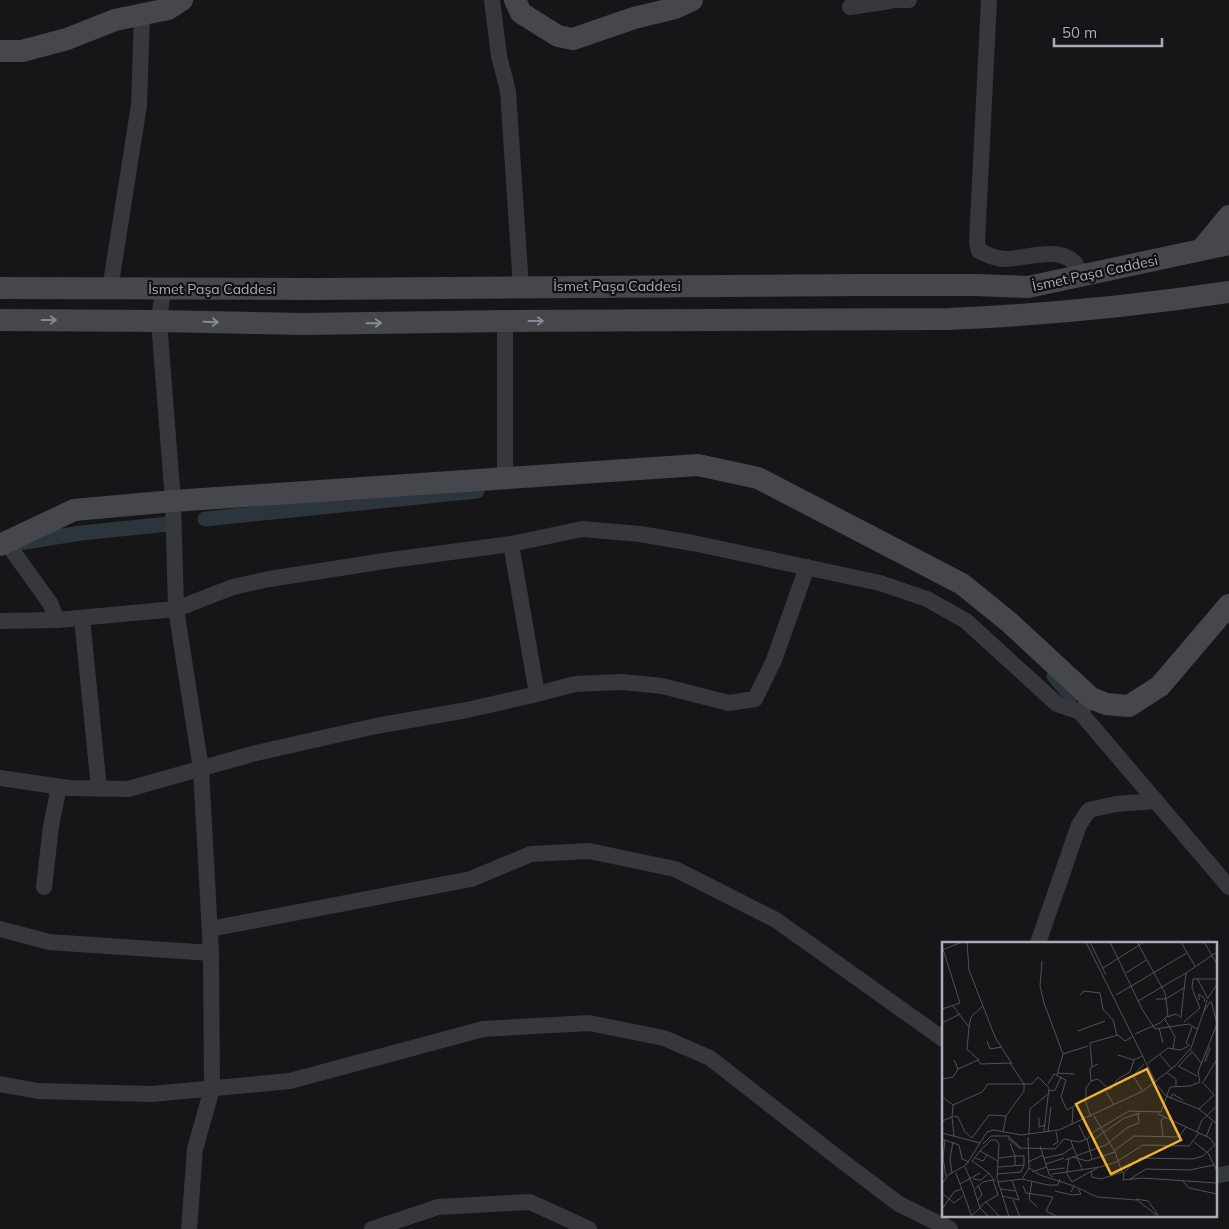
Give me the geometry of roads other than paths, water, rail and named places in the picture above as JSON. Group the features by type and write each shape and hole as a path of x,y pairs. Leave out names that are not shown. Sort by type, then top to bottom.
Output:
{"main road":[{"path":"0,51 22,51 66,39 115,20 168,9 182,0"},
{"path":"515,0 521,13 558,36 573,39 634,18 675,8 692,0"},
{"path":"1201,250 1229,216"},
{"name":"İsmet Paşa Caddesi","path":"0,288 163,289 975,285 1028,287 1229,244"},
{"path":"0,320 159,320 303,324 949,319 1023,316 1174,300 1229,292"},
{"path":"3,544 74,510 173,501 698,465 758,478 962,584 1009,622 1086,705 1129,706 1160,686 1229,605"}],"street":[{"path":"492,0 499,56 508,91 521,287"},
{"path":"850,7 889,0 909,0"},
{"path":"990,0 977,242 979,251 988,256 1007,259 1046,253 1061,255 1074,262 1081,276"},
{"path":"110,288 139,105 142,14"},
{"path":"163,289 159,320 173,501 176,609 201,769 212,954 212,1089 195,1149 189,1229"},
{"path":"505,321 505,478"},
{"path":"0,621 57,620 176,609 233,587 268,579 511,544 582,529 640,534 694,543 880,583 927,599 966,620 1057,704 1086,705 1156,801 1229,887"},
{"path":"3,544 50,603 57,620"},
{"path":"511,544 537,694"},
{"path":"0,778 59,787 128,789 256,753 376,726 467,710 574,684 622,682 662,686 728,703 754,699 774,660 807,568"},
{"path":"82,618 99,789"},
{"path":"44,887 51,826 59,787"},
{"path":"1038,942 1079,825 1089,810 1116,804 1156,801"},
{"path":"210,929 471,879 531,854 589,851 675,869 776,920 942,1038"},
{"path":"0,929 49,942 212,954"},
{"path":"0,1084 38,1091 152,1094 212,1089 290,1081 483,1029 599,1025 664,1038 710,1058 899,1204 950,1229"},
{"path":"1216,1176 1229,1173"},
{"path":"372,1229 438,1207 530,1202 589,1229"}],"waterway":[{"path":"205,519 477,491"},
{"path":"18,543 81,533 169,524"},
{"path":"1054,676 1071,696"}]}
